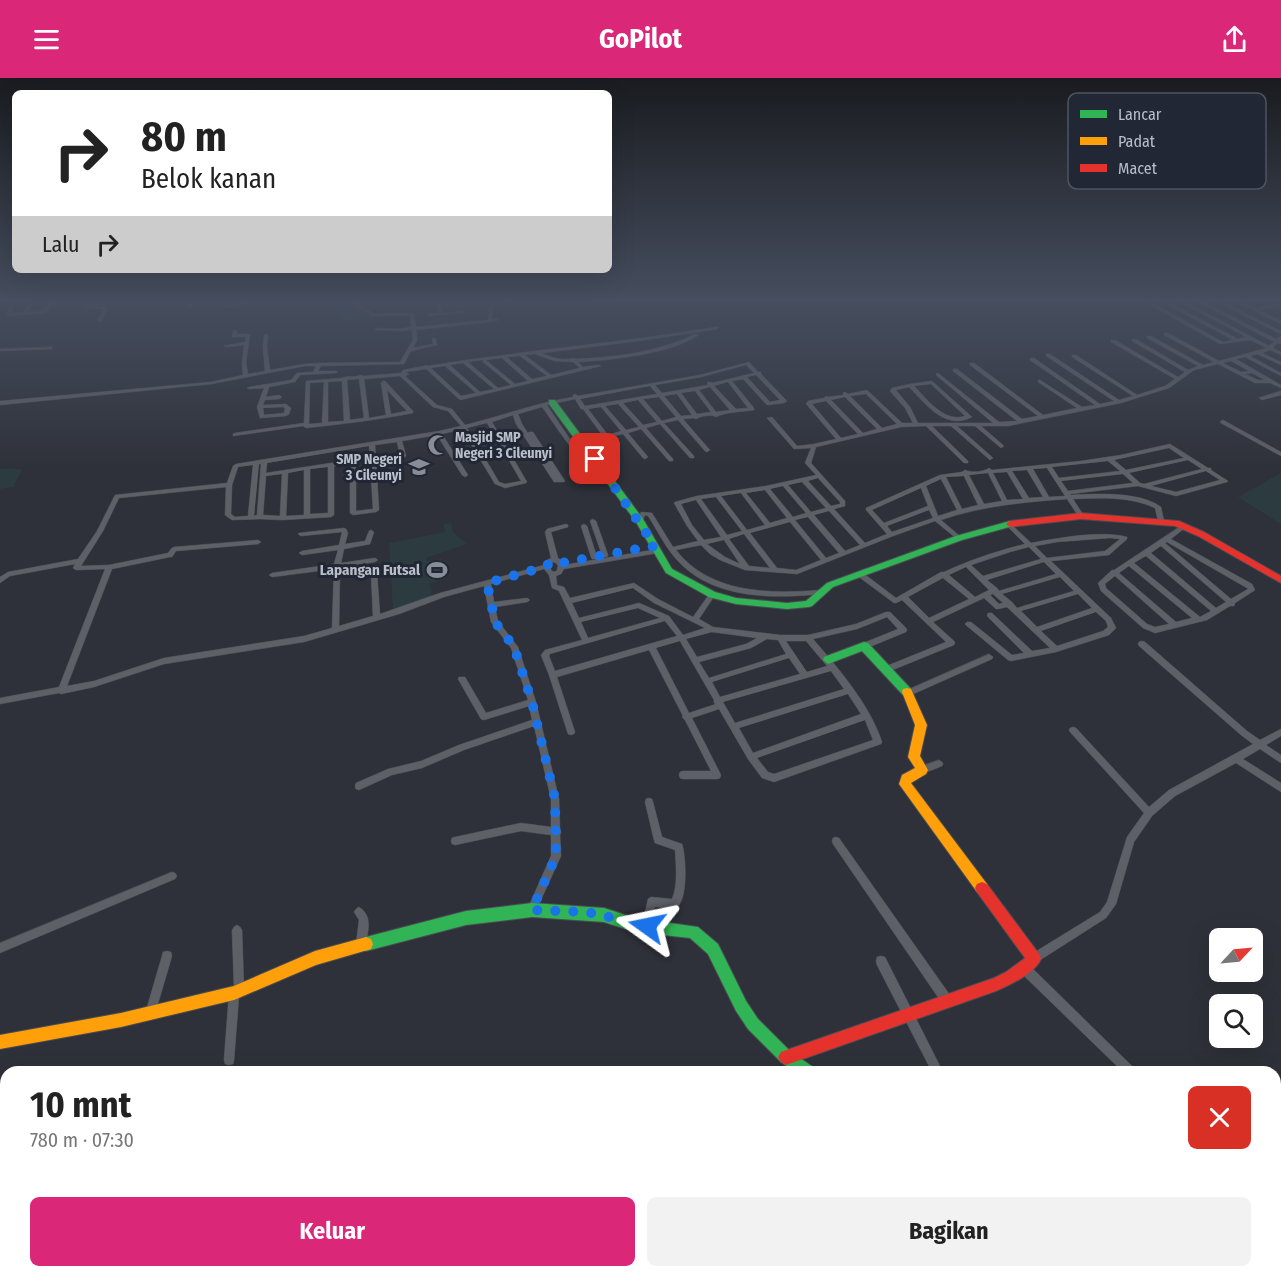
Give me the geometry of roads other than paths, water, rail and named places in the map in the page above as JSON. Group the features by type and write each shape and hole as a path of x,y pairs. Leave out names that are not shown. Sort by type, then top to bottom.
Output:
{"street":[{"path":"245,356 246,376"},
{"path":"266,356 268,372"},
{"path":"406,356 402,363 403,374 435,406 441,406 450,411 464,427 497,483 505,486 524,482 489,421"},
{"path":"484,360 504,356"},
{"path":"383,383 426,366 517,356"},
{"path":"523,356 551,377"},
{"path":"544,356 569,373"},
{"path":"549,359 620,356"},
{"path":"1049,356 1119,402"},
{"path":"1074,356 1137,397"},
{"path":"1138,356 1178,379"},
{"path":"1161,356 1187,371"},
{"path":"1184,356 1202,366"},
{"path":"1207,356 1257,382 1270,381"},
{"path":"770,418 796,448 814,446 902,425 999,425 1100,406 1167,387 1187,371 1246,356 1281,375"},
{"path":"1266,356 1281,364"},
{"path":"505,358 531,381"},
{"path":"573,359 583,368"},
{"path":"1032,359 1100,406"},
{"path":"1232,359 1281,387"},
{"path":"484,360 513,384"},
{"path":"465,362 496,388"},
{"path":"0,403 211,383 320,364 402,363"},
{"path":"331,465 331,515 234,519 228,515 229,485 235,467 439,433 575,396 702,376 747,363 784,401 769,404 744,377"},
{"path":"315,373 320,364"},
{"path":"446,364 479,393"},
{"path":"972,364 1042,417"},
{"path":"426,366 460,398 599,366"},
{"path":"956,370 1021,421"},
{"path":"1240,374 1253,371"},
{"path":"249,388 293,381 299,374 336,372"},
{"path":"583,408 696,389 759,373"},
{"path":"383,383 411,410 367,420 308,428 306,424 307,382 403,374"},
{"path":"938,374 999,425"},
{"path":"361,376 367,420"},
{"path":"702,376 735,412"},
{"path":"344,378 347,422"},
{"path":"326,381 326,425"},
{"path":"583,443 678,418 752,409 729,381"},
{"path":"1040,381 1081,409"},
{"path":"910,385 946,418 962,420 969,417 932,382 910,385 893,390 907,407 916,425"},
{"path":"383,383 388,416"},
{"path":"652,385 707,450"},
{"path":"260,407 284,405 288,408 286,414 262,417 260,407 267,386"},
{"path":"696,389 716,415"},
{"path":"678,392 696,417"},
{"path":"839,439 809,404 845,394 867,392 902,425"},
{"path":"1262,398 1281,393"},
{"path":"845,394 880,429"},
{"path":"575,396 606,436"},
{"path":"263,399 279,397"},
{"path":"639,398 692,457"},
{"path":"826,398 861,434"},
{"path":"620,401 671,460"},
{"path":"547,403 583,443 607,475 608,480 640,521 673,575 712,595 746,603 787,606 809,604 830,585 959,538 1008,524 1081,516 1161,521 1184,526 1281,580"},
{"path":"547,403 576,448 601,477 608,480"},
{"path":"602,405 645,457"},
{"path":"514,413 556,481 563,481 523,422 518,419"},
{"path":"1223,422 1281,454"},
{"path":"235,435 306,424"},
{"path":"928,425 966,462"},
{"path":"953,425 990,458"},
{"path":"977,425 1001,446"},
{"path":"439,433 465,475"},
{"path":"399,440 404,456"},
{"path":"353,462 353,513 377,510 372,444"},
{"path":"672,549 724,538 831,510 844,504 808,463 814,446"},
{"path":"891,535 868,509 942,476 965,472 1049,467 1110,459 1168,446 1209,469 1225,481 1176,494 1141,485 1110,459"},
{"path":"263,475 373,458"},
{"path":"1059,480 1124,472 1190,458"},
{"path":"260,517 264,461"},
{"path":"251,517 256,463"},
{"path":"1049,467 1081,516"},
{"path":"1029,468 1047,499"},
{"path":"307,469 307,516"},
{"path":"1008,469 1027,500"},
{"path":"820,476 766,489 680,500 677,503 702,543 720,559 747,568 797,572 960,511 1005,502 1047,499 1141,485 1209,469"},
{"path":"989,470 1005,502"},
{"path":"283,518 285,472"},
{"path":"965,472 982,506"},
{"path":"942,476 960,511"},
{"path":"803,479 864,546"},
{"path":"784,484 843,553"},
{"path":"922,484 936,519 959,538"},
{"path":"229,485 116,497 100,531 76,568 109,567 170,555 174,549 258,542"},
{"path":"766,489 825,561"},
{"path":"742,491 769,526"},
{"path":"1068,495 1153,503 1158,507 1161,521"},
{"path":"718,496 776,571"},
{"path":"697,498 747,568"},
{"path":"882,526 930,507"},
{"path":"640,521 643,513 650,513 672,549 687,566 696,573 735,589 788,595 820,592"},
{"path":"592,522 605,555"},
{"path":"969,624 1007,657 1056,648 1110,631 1111,623 1008,524"},
{"path":"552,573 558,572 560,564 548,532 566,526"},
{"path":"584,526 594,557"},
{"path":"1165,542 1250,586 1252,590 1232,604 1199,620 1155,630 1142,624 1101,586 1101,583 1114,572 1165,542 1184,526"},
{"path":"301,534 344,530 337,566 335,630"},
{"path":"302,553 368,543 371,532"},
{"path":"861,575 896,601 943,574 1027,544 1103,536 1125,538 1107,553 1045,560 982,579"},
{"path":"1165,542 1232,604"},
{"path":"560,564 605,555 656,549"},
{"path":"0,701 94,684 164,661 275,645 335,630 442,595 545,567 550,562 560,564 656,549"},
{"path":"1146,552 1216,612"},
{"path":"272,575 375,560"},
{"path":"0,581 8,574 80,561"},
{"path":"1129,563 1199,620"},
{"path":"966,564 1056,648"},
{"path":"61,691 109,567"},
{"path":"545,567 552,573 554,586 562,589 586,641"},
{"path":"1114,572 1175,625"},
{"path":"374,574 377,618"},
{"path":"943,574 974,600"},
{"path":"929,621 985,595 1060,575"},
{"path":"487,583 495,622 514,647 532,702 555,799 557,832 554,864 532,910"},
{"path":"568,601 634,585 656,601 712,629 780,638 808,638 857,626 888,614 902,628 900,632 864,646 805,676 686,717"},
{"path":"1017,610 1078,592"},
{"path":"693,621 712,595"},
{"path":"985,595 998,607 1010,604"},
{"path":"887,669 950,645 950,639 903,597"},
{"path":"492,605 527,600"},
{"path":"577,621 639,605 667,618 682,638 751,757 765,775 774,778 874,745 878,739 866,716 830,664 808,638"},
{"path":"1036,630 1097,609"},
{"path":"990,615 1029,653"},
{"path":"572,732 545,653 667,618"},
{"path":"553,675 712,629"},
{"path":"695,660 747,646 766,636"},
{"path":"780,638 805,676"},
{"path":"1142,644 1259,745 1281,760"},
{"path":"651,646 717,775 683,775"},
{"path":"864,646 908,693 921,725 914,757 922,770"},
{"path":"707,681 790,655"},
{"path":"908,693 989,657"},
{"path":"462,679 484,717 532,702"},
{"path":"733,727 848,691"},
{"path":"751,757 866,716"},
{"path":"359,786 399,769 422,764 462,747 537,722"},
{"path":"1073,730 1149,813"},
{"path":"786,1057 996,984 1103,915 1111,904 1130,840 1149,813 1172,793 1280,735"},
{"path":"1236,759 1281,788"},
{"path":"939,764 906,779 905,784 1034,959"},
{"path":"647,926 651,902 674,904 678,901 680,893 679,847 658,840 649,802"},
{"path":"455,841 521,827 557,832"},
{"path":"836,841 948,1002"},
{"path":"0,948 172,876"},
{"path":"0,1042 150,1014 237,992 315,958 361,944 466,918 532,910 587,912 647,926 693,932 707,942 720,960 748,1017 786,1057 799,1066"},
{"path":"359,912 364,919 361,944"},
{"path":"229,1060 237,992 237,930"},
{"path":"150,1014 167,956"},
{"path":"881,962 935,1066"},
{"path":"1023,967 1124,1066"}],"place":[{"name":"Masjid SMP Negeri 3 Cileunyi","path":"438,445"},
{"name":"SMP Negeri 3 Cileunyi","path":"419,467"},
{"name":"Lapangan Futsal","path":"437,570"}]}
